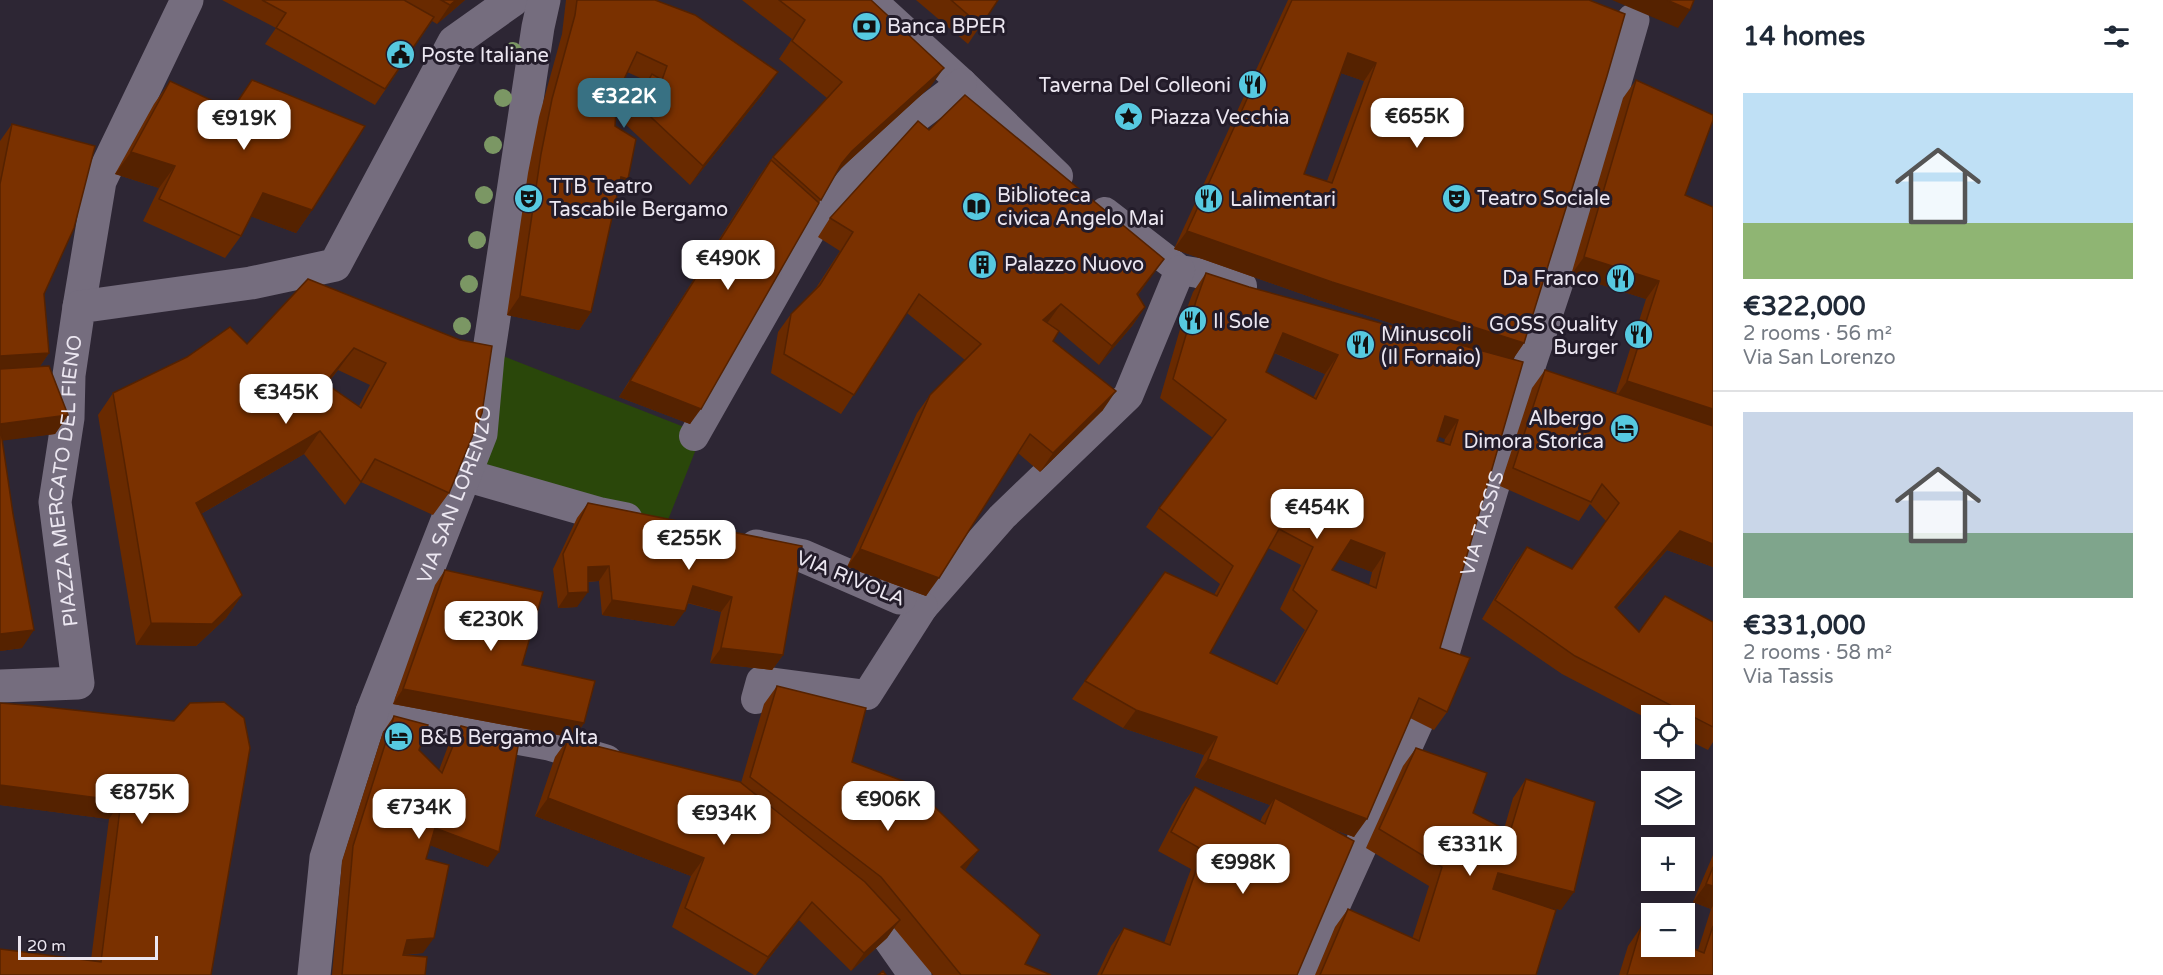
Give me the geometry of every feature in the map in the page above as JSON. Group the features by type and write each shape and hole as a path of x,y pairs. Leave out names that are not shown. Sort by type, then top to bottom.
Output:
{"street":[{"name":"PIAZZA MERCATO DEL FIENO","path":"0,686 78,683 55,502 68,418 69,375 79,307 100,181 187,0"},
{"name":"PIAZZA MERCATO DEL FIENO","path":"79,307 251,283 335,265 454,42 513,0"},
{"name":"VIA SAN LORENZO","path":"314,975 326,858 372,712 481,434 490,346 544,0"},
{"path":"871,0 962,83 1059,177 1180,270 1198,273 1266,294"},
{"name":"VIA TASSIS","path":"1438,670 1526,376 1560,273 1633,20"},
{"path":"694,436 811,230 853,178 900,130 962,83"},
{"name":"VIA RIVOLA","path":"756,699 761,681 867,695 912,603 1128,396 1180,270"},
{"path":"465,475 601,514 650,524"},
{"name":"VIA RIVOLA","path":"726,540 803,556 912,603"},
{"path":"372,712 549,744 639,771"},
{"path":"1302,975 1417,722"},
{"path":"839,882 866,903 915,975"}],"green space":[{"path":"498,354 702,434 668,520 581,502 475,468"}],"building":[{"path":"262,0 404,0 434,17 385,89 276,28 286,13"},
{"path":"441,0 456,0 450,5"},
{"path":"577,0 655,0 695,15 778,72 703,166 636,103 652,74 662,80 667,66 637,52 617,94 615,126 636,139 628,179 621,177 591,312 520,296 541,154 552,99"},
{"path":"779,0 871,0 944,68 852,151 842,163 821,200 773,157 842,82 792,41 805,20"},
{"path":"951,0 998,0 981,26"},
{"path":"1292,0 1589,0 1625,14 1524,343 1332,282 1187,231","holes":["1348,53 1376,63 1332,183 1304,174"]},
{"path":"1667,0 1694,0 1690,10"},
{"path":"252,80 365,126 312,210 263,193 241,236 159,199 175,166 131,152 170,81 232,110"},
{"path":"1636,80 1713,115 1685,195 1713,207 1713,409 1627,381 1659,281 1584,257"},
{"path":"965,95 1164,259 1137,294 1145,307 1112,346 1061,304 1043,320 1059,331 1053,341 1116,391 1053,453 1030,434 939,578 860,549 930,395 981,344 919,294 854,395 784,354 791,314 820,285 853,232 830,218 918,121 929,130"},
{"path":"12,124 95,146 74,228 44,294 49,353 0,356 0,184"},
{"path":"771,160 819,203 701,409 630,381"},
{"path":"1206,273 1249,287 1523,362 1440,648 1470,658 1447,712 1419,698 1367,819 1208,759 1217,737 1136,710 1085,681 1165,572 1217,596 1233,566 1159,508 1226,420 1173,379","holes":["1283,333 1338,355 1316,399 1266,372","1445,416 1458,420 1450,445 1437,441","1279,529 1313,547 1293,590 1317,611 1277,684 1210,653","1351,540 1385,553 1376,588 1332,570"]},
{"path":"308,279 460,340 492,346 482,413 449,493 375,459 361,482 320,431 196,503 242,595 212,624 151,623 113,393 187,357 230,327 247,344","holes":["354,348 386,363 361,408 325,383"]},
{"path":"49,366 68,415 0,424 0,369"},
{"path":"1545,370 1713,426 1713,544 1680,531 1615,607 1639,632 1665,596 1713,622 1713,727 1695,718 1695,705 1670,705 1575,656 1495,600 1527,547 1572,569 1619,503 1602,484 1591,502 1513,468"},
{"path":"0,425 34,630 0,634"},
{"path":"588,503 802,546 783,655 721,648 732,597 693,586 685,611 612,600 609,566 588,567 588,592 568,593 563,554"},
{"path":"445,570 543,592 522,665 595,681 584,723 403,689"},
{"path":"777,686 866,708 852,762 911,784 979,850 961,867 1040,935 1025,964 1051,975 961,975 881,877 750,777"},
{"path":"224,702 244,718 250,748 211,975 0,975 0,949 101,962 121,801 0,785 0,703 174,721 190,703"},
{"path":"394,716 428,725 419,750 442,773 461,726 519,741 499,852 435,828 426,859 449,865 434,938 407,940 403,955 427,957 425,975 342,975 353,846"},
{"path":"568,739 740,782 865,882 900,920 864,953 812,902 768,957 685,908 704,858 548,798"},
{"path":"1416,748 1487,773 1473,813 1510,832 1526,779 1595,802 1574,892 1498,873 1493,889 1556,910 1536,975 1320,975 1348,909 1419,941 1442,867 1379,829"},
{"path":"1195,787 1265,824 1275,798 1354,841 1297,975 1101,975 1124,928 1170,945 1203,850 1171,832"},
{"path":"1713,867 1713,886 1706,884"},
{"path":"1713,926 1713,975 1627,975 1641,927 1641,957 1695,957 1695,949 1704,953"}],"place":[{"name":"Banca BPER","path":"866,26"},
{"name":"Poste Italiane","path":"400,55"},
{"name":"Taverna Del Colleoni","path":"1252,85"},
{"name":"Piazza Vecchia","path":"1129,117"},
{"name":"TTB Teatro Tascabile Bergamo","path":"528,198"},
{"name":"Teatro Sociale","path":"1456,198"},
{"name":"Lalimentari","path":"1209,199"},
{"name":"Biblioteca civica Angelo Mai","path":"976,206"},
{"name":"Palazzo Nuovo","path":"983,264"},
{"name":"Da Franco","path":"1620,278"},
{"name":"Il Sole","path":"1192,321"},
{"name":"GOSS Quality Burger","path":"1639,335"},
{"name":"Minuscoli (Il Fornaio)","path":"1360,345"},
{"name":"Albergo Dimora Storica","path":"1625,429"},
{"name":"B&B Bergamo Alta","path":"399,737"}]}
